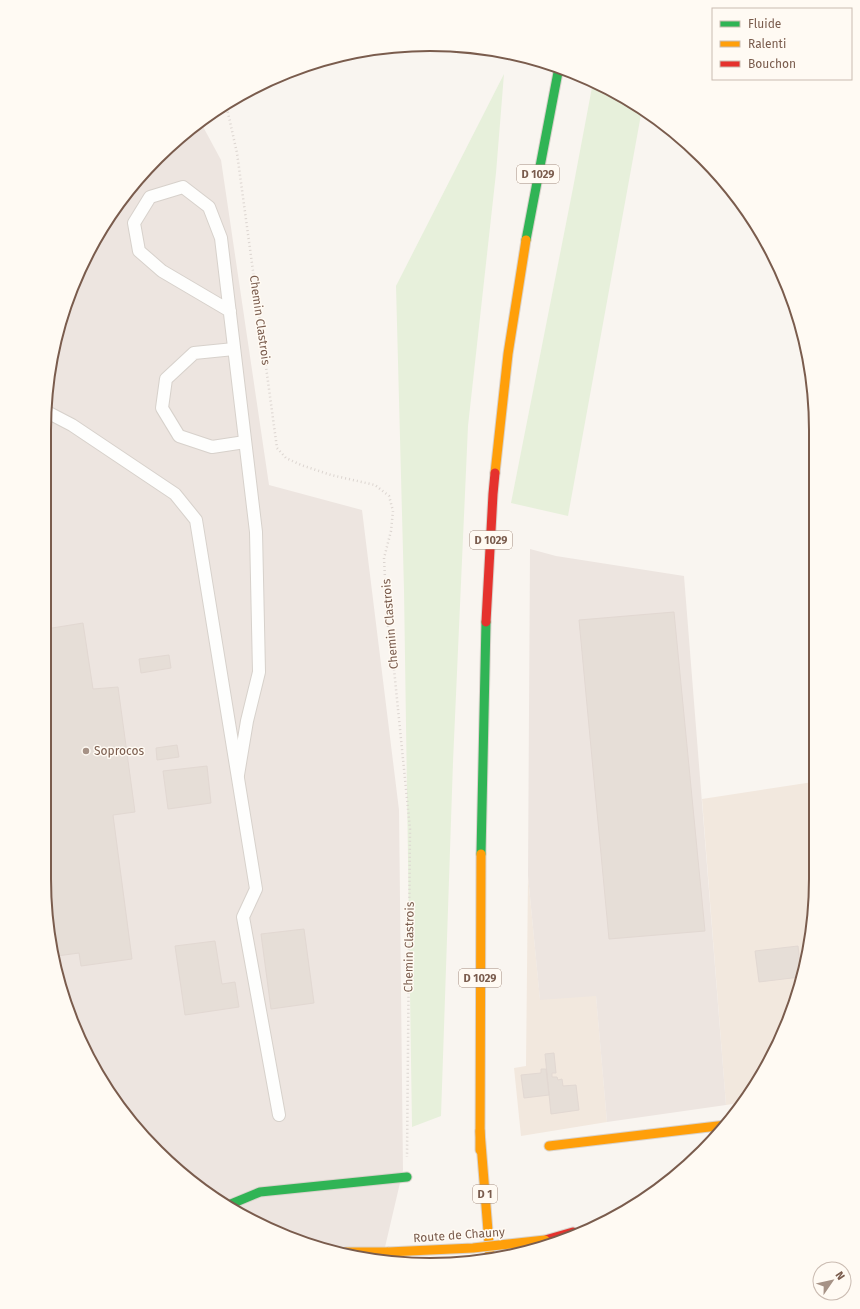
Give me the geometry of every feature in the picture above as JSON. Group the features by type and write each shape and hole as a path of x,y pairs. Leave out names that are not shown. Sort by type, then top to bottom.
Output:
{"main road":[{"name":"D 1029","path":"479,1255 482,809 485,644 493,494 508,354 523,258 558,73"},
{"path":"549,1146 718,1126"},
{"name":"D 1","path":"480,1131 490,1253"},
{"path":"233,1203 260,1192 407,1177"},
{"name":"Route de Chauny","path":"362,1252 473,1248 552,1238"}],"lane":[{"path":"230,311 162,270 139,251 134,223 150,197 183,188 209,207 221,238 230,311 256,532 259,672 247,721 238,775"},
{"path":"234,349 194,353 166,379 162,408 179,436 212,447 245,442"},
{"path":"52,414 72,425 175,494 196,520 256,888 243,917 279,1115"}],"path":[{"name":"Chemin Clastrois","path":"227,110 237,153 277,448 286,458 301,465 375,485 389,496 393,511 392,531 384,558 387,619 394,669 410,829 407,1177"}],"shaded area":[{"path":"203,126 221,160 269,485 362,510 399,810 403,1170 383,1255 356,1251 308,1238 262,1219 219,1194 199,1180 162,1147 129,1110 115,1090 90,1047 80,1024 71,1001 58,953 54,928 51,879 51,430 54,381 58,356 71,308 80,285 90,262 115,219 129,199 162,162"},
{"path":"530,549 556,556 684,576 726,1105 607,1122 596,996 540,1000 528,876"},
{"path":"809,783 808,904 802,953 796,977 789,1001 770,1047 736,1104 726,1105 702,799"},
{"path":"528,876 540,999 596,995 607,1122 521,1136 514,1068 526,1066"}],"green space":[{"path":"504,74 496,173 468,426 453,762 441,1116 412,1127 404,590 396,286"},
{"path":"592,87 641,115 568,516 511,503"}],"building":[{"path":"674,612 705,931 609,939 579,620"},
{"name":"Soprocos","path":"83,623 93,689 118,687 135,812 113,815 132,959 81,966 79,953 59,956 58,953 54,928 51,879 51,628"},
{"path":"169,655 171,668 141,673 139,659"},
{"path":"177,745 179,757 157,760 156,748"},
{"path":"207,766 211,803 168,809 163,771"},
{"path":"304,929 314,1003 271,1009 261,934"},
{"path":"215,941 222,984 235,982 239,1007 185,1015 175,946"},
{"path":"798,946 800,962 796,978 759,982 755,951"},
{"path":"554,1053 556,1073 552,1073 552,1077 557,1077 558,1080 562,1079 563,1086 576,1085 579,1110 551,1114 545,1054"},
{"path":"541,1069 546,1069 549,1095 524,1098 521,1075 541,1073"}],"traffic: fast":[{"path":"526,240 558,73"},
{"path":"481,854 486,622"},
{"path":"233,1203 260,1192 407,1177"}],"traffic: slow":[{"path":"495,473 508,354 526,240"},
{"path":"480,1150 481,854"},
{"path":"549,1146 718,1126"},
{"path":"480,1131 490,1253"},
{"path":"388,1252 473,1248 545,1240"},
{"path":"362,1252 388,1252"}],"traffic: jam":[{"path":"486,622 495,473"},
{"path":"545,1240 552,1238"}],"place":[{"name":"Soprocos","path":"86,751"}]}
